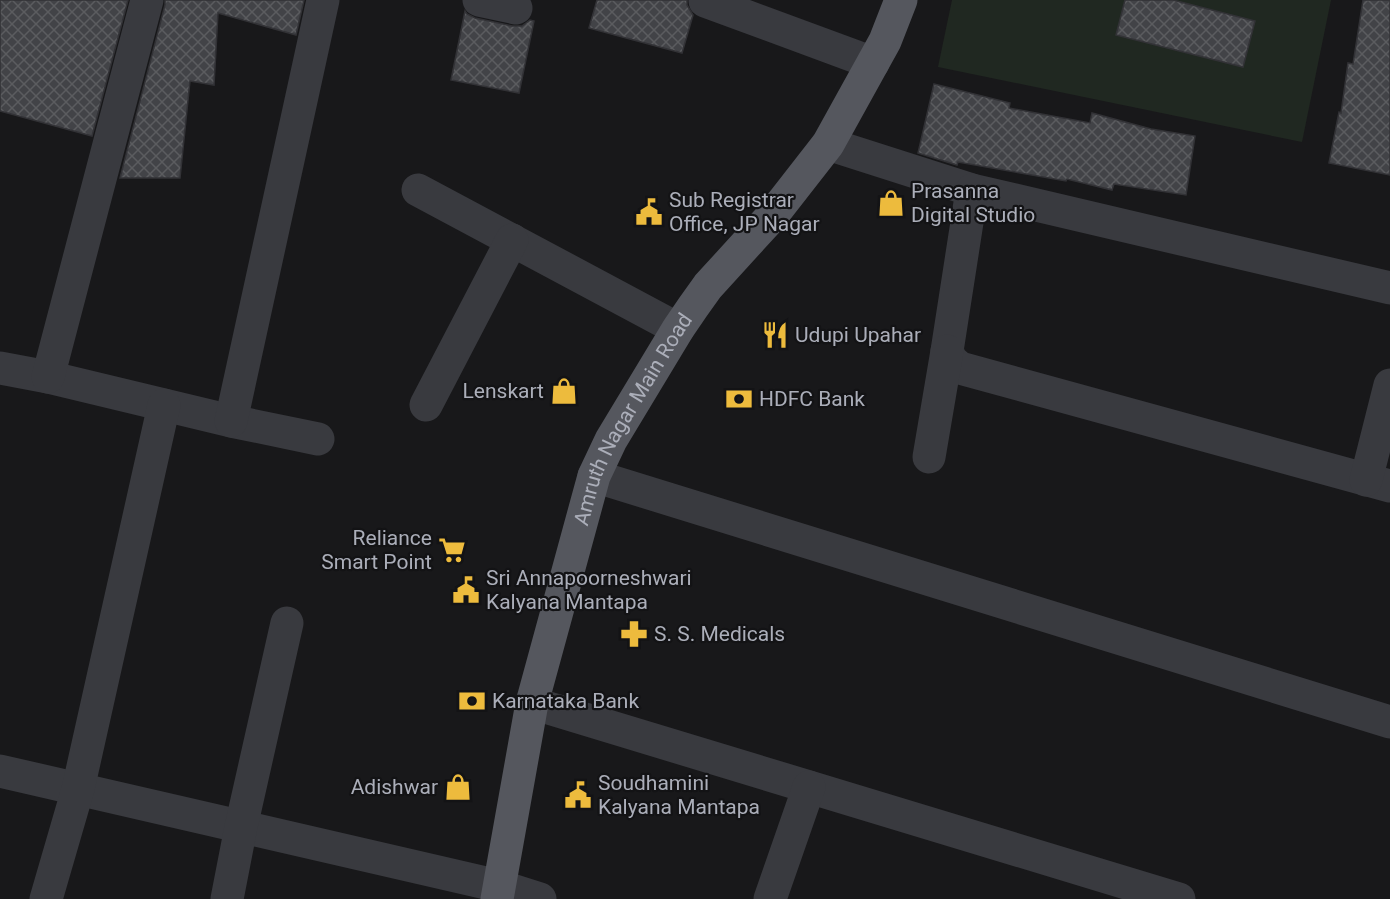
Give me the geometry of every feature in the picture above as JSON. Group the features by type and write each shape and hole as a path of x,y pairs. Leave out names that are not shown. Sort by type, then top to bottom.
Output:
{"main road":[{"name":"Amruth Nagar Main Road","path":"498,892 532,703 594,476 611,440 678,329 708,286 771,217 828,144 885,41 901,0"}],"street":[{"path":"48,377 147,0"},
{"path":"231,421 323,0"},
{"path":"479,0 516,8"},
{"path":"705,1 873,63"},
{"path":"828,144 972,190 1390,288"},
{"path":"418,190 678,329"},
{"path":"930,457 972,190"},
{"path":"426,405 512,240"},
{"path":"947,351 951,360 960,368 1378,483 1390,385"},
{"path":"0,368 318,439"},
{"path":"46,899 78,789 164,405"},
{"path":"594,476 1390,722"},
{"path":"227,899 287,622"},
{"path":"532,703 1179,899"},
{"path":"0,771 241,827 498,892 540,899"},
{"path":"770,899 809,787"}],"shaded area":[{"path":"952,0 1331,0 1302,142 938,67"}],"building":[{"path":"0,0 128,0 92,136 0,111"},
{"path":"165,0 304,0 296,35 218,13 214,85 190,81 180,178 120,178 165,5"},
{"path":"597,0 687,0 687,5 693,15 682,53 589,28"},
{"path":"1125,0 1173,0 1255,21 1243,67 1116,35"},
{"path":"1363,0 1390,0 1390,175 1329,163 1339,112 1341,113 1348,63 1353,64"},
{"path":"465,11 475,18 512,26 522,26 530,20 534,21 519,93 451,80"},
{"path":"934,84 1010,103 1009,108 1090,123 1092,113 1151,129 1195,136 1186,195 1114,184 1112,190 1067,179 1066,181 958,162 957,165 918,153"}],"place":[{"name":"Prasanna Digital Studio","path":"891,203"},
{"name":"Sub Registrar Office, JP Nagar","path":"649,212"},
{"name":"Udupi Upahar","path":"775,335"},
{"name":"Lenskart","path":"564,391"},
{"name":"HDFC Bank","path":"739,399"},
{"name":"Reliance Smart Point","path":"452,550"},
{"name":"Sri Annapoorneshwari Kalyana Mantapa","path":"466,590"},
{"name":"S. S. Medicals","path":"634,634"},
{"name":"Karnataka Bank","path":"472,701"},
{"name":"Adishwar","path":"458,787"},
{"name":"Soudhamini Kalyana Mantapa","path":"578,795"}]}
